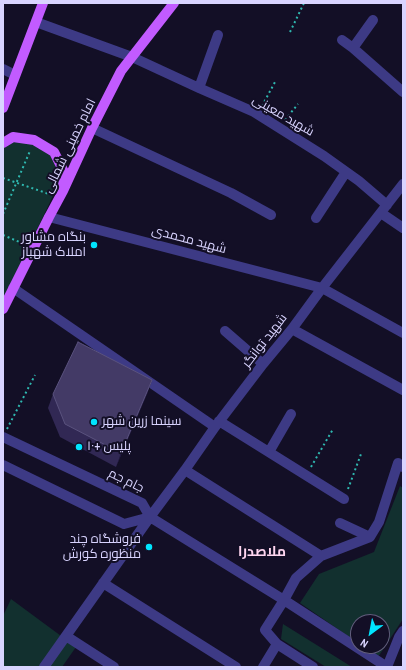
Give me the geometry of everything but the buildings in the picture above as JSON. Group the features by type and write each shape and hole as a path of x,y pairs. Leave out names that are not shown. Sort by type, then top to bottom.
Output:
{"main road":[{"name":"امام خمینی شمالی","path":"3,309 121,71 174,3"},
{"path":"3,108 36,22 40,4"},
{"path":"3,143 13,137 34,140 54,152 64,172 61,194"}],"street":[{"path":"353,48 373,20"},
{"name":"شهید معینی","path":"36,22 132,57 258,114 324,156 359,181 403,228"},
{"path":"199,88 218,35"},
{"path":"342,40 403,92"},
{"path":"3,69 15,74"},
{"path":"92,128 219,187 271,215"},
{"path":"316,218 346,172"},
{"name":"شهید توانگر","path":"44,667 217,424 403,184"},
{"name":"شهید محمدی","path":"49,217 322,288 403,333"},
{"path":"13,288 217,424 269,452 344,500"},
{"path":"292,329 403,390"},
{"path":"225,331 263,364"},
{"path":"269,452 291,414"},
{"name":"جام جم","path":"5,434 142,503 150,517"},
{"path":"314,667 277,644 265,630 296,578 321,556 370,537 379,522 398,463 403,467"},
{"path":"3,465 124,524 150,517 284,600 387,667 399,637 403,631"},
{"path":"185,470 321,556"},
{"path":"340,523 370,537"},
{"path":"103,583 236,667"},
{"path":"66,636 114,667"},
{"path":"263,667 277,644"}],"path":[{"path":"290,32 304,3"},
{"path":"258,114 275,82"},
{"path":"279,127 298,104"},
{"path":"3,214 34,140"},
{"path":"3,178 16,183 61,194"},
{"path":"3,235 34,247"},
{"path":"5,434 35,376"},
{"path":"306,475 333,428"},
{"path":"344,500 361,454"}],"green space":[{"path":"14,141 33,144 51,155 57,165 60,178 43,217 3,299 3,148"},
{"path":"400,486 403,488 403,619 390,639 390,614 350,614 350,637 300,603 319,574 374,552"},
{"path":"11,599 76,647 62,667 3,667 3,616"},
{"path":"283,624 352,667 326,667 281,639"}],"place":[{"name":"بنگاه مشاور املاک شهباز","path":"94,245"},
{"name":"سینما زرین شهر","path":"94,422"},
{"name":"پلیس +۱۰","path":"79,447"},
{"name":"فروشگاه چند منظوره کورش","path":"149,547"}],"district":[{"name":"ملاصدرا","path":"262,552"}]}
